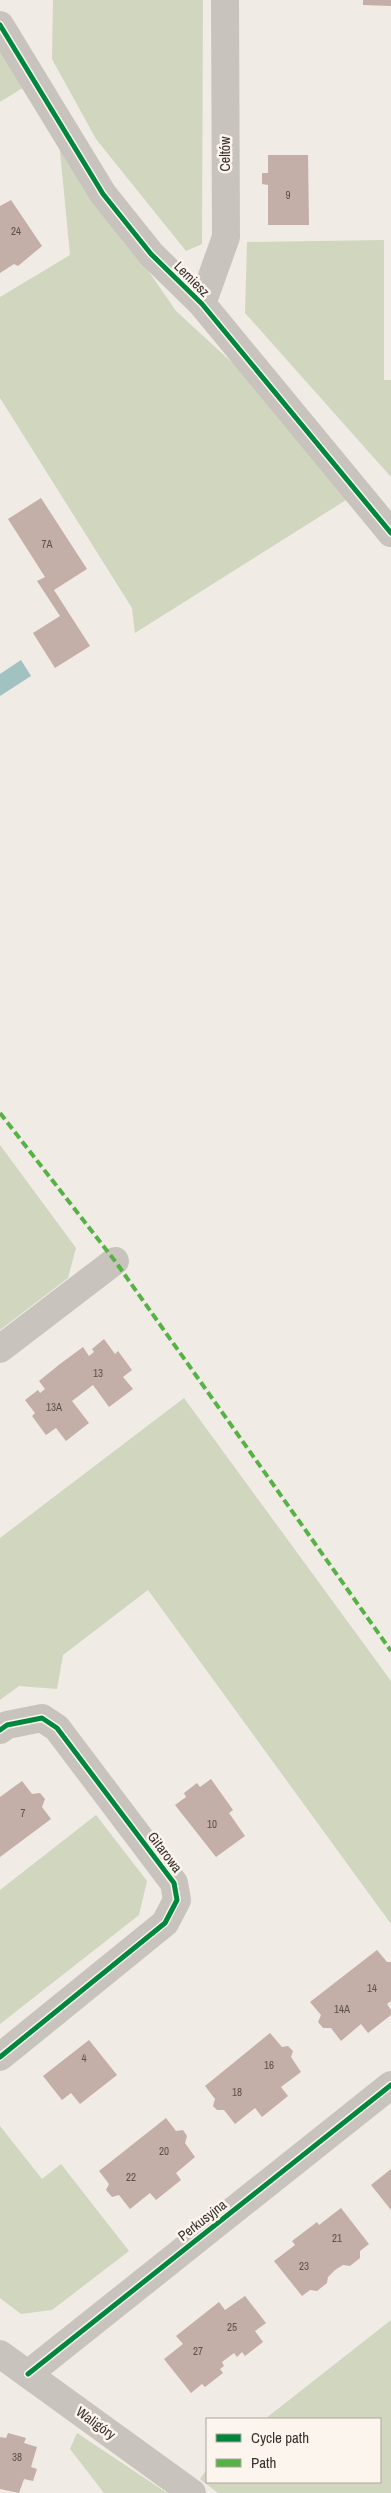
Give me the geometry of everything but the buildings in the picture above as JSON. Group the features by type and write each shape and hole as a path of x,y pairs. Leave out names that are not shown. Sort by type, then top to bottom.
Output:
{"street":[{"name":"Celtów","path":"202,304 226,237 225,0"},
{"name":"Lemiesz","path":"0,26 103,194 151,254 202,304 391,533"},
{"path":"0,1349 115,1261"},
{"name":"Gitarowa","path":"0,1730 14,1723 42,1718 57,1728 174,1883 177,1900 165,1923 0,2057"},
{"name":"Perkusyjna","path":"28,2374 391,2085"},
{"name":"Waligóry","path":"0,2354 192,2493"}],"green space":[{"path":"53,0 203,0 202,244 186,251 96,139 52,59"},
{"path":"0,49 24,87 0,102"},
{"path":"59,141 176,311 239,369 354,495 135,633 132,608 0,398 0,297 70,255"},
{"path":"384,240 384,380 391,380 391,477 245,313 247,242"},
{"path":"0,1145 76,1248 68,1278 0,1330"},
{"path":"184,1398 391,1681 391,1924 148,1590 63,1655 57,1689 19,1686 0,1700 0,1538"},
{"path":"96,1815 147,1881 139,1915 0,2024 0,1890"},
{"path":"0,2126 42,2179 61,2164 129,2251 52,2310 21,2314 0,2298"},
{"path":"391,2320 391,2493 218,2493 200,2479 206,2470 206,2483 381,2483 381,2418 266,2418"},
{"path":"77,2433 167,2493 104,2493 70,2449"}],"water":[{"path":"21,660 31,676 0,696 0,674"}],"marked path":[{"path":"0,1113 115,1261 391,1651"}],"cycle path":[{"path":"0,25 103,194 151,254 202,304 391,533"},
{"path":"0,1730 7,1725 42,1718 57,1728 174,1883 177,1900 165,1923 0,2057"},
{"path":"28,2374 391,2085"}]}
